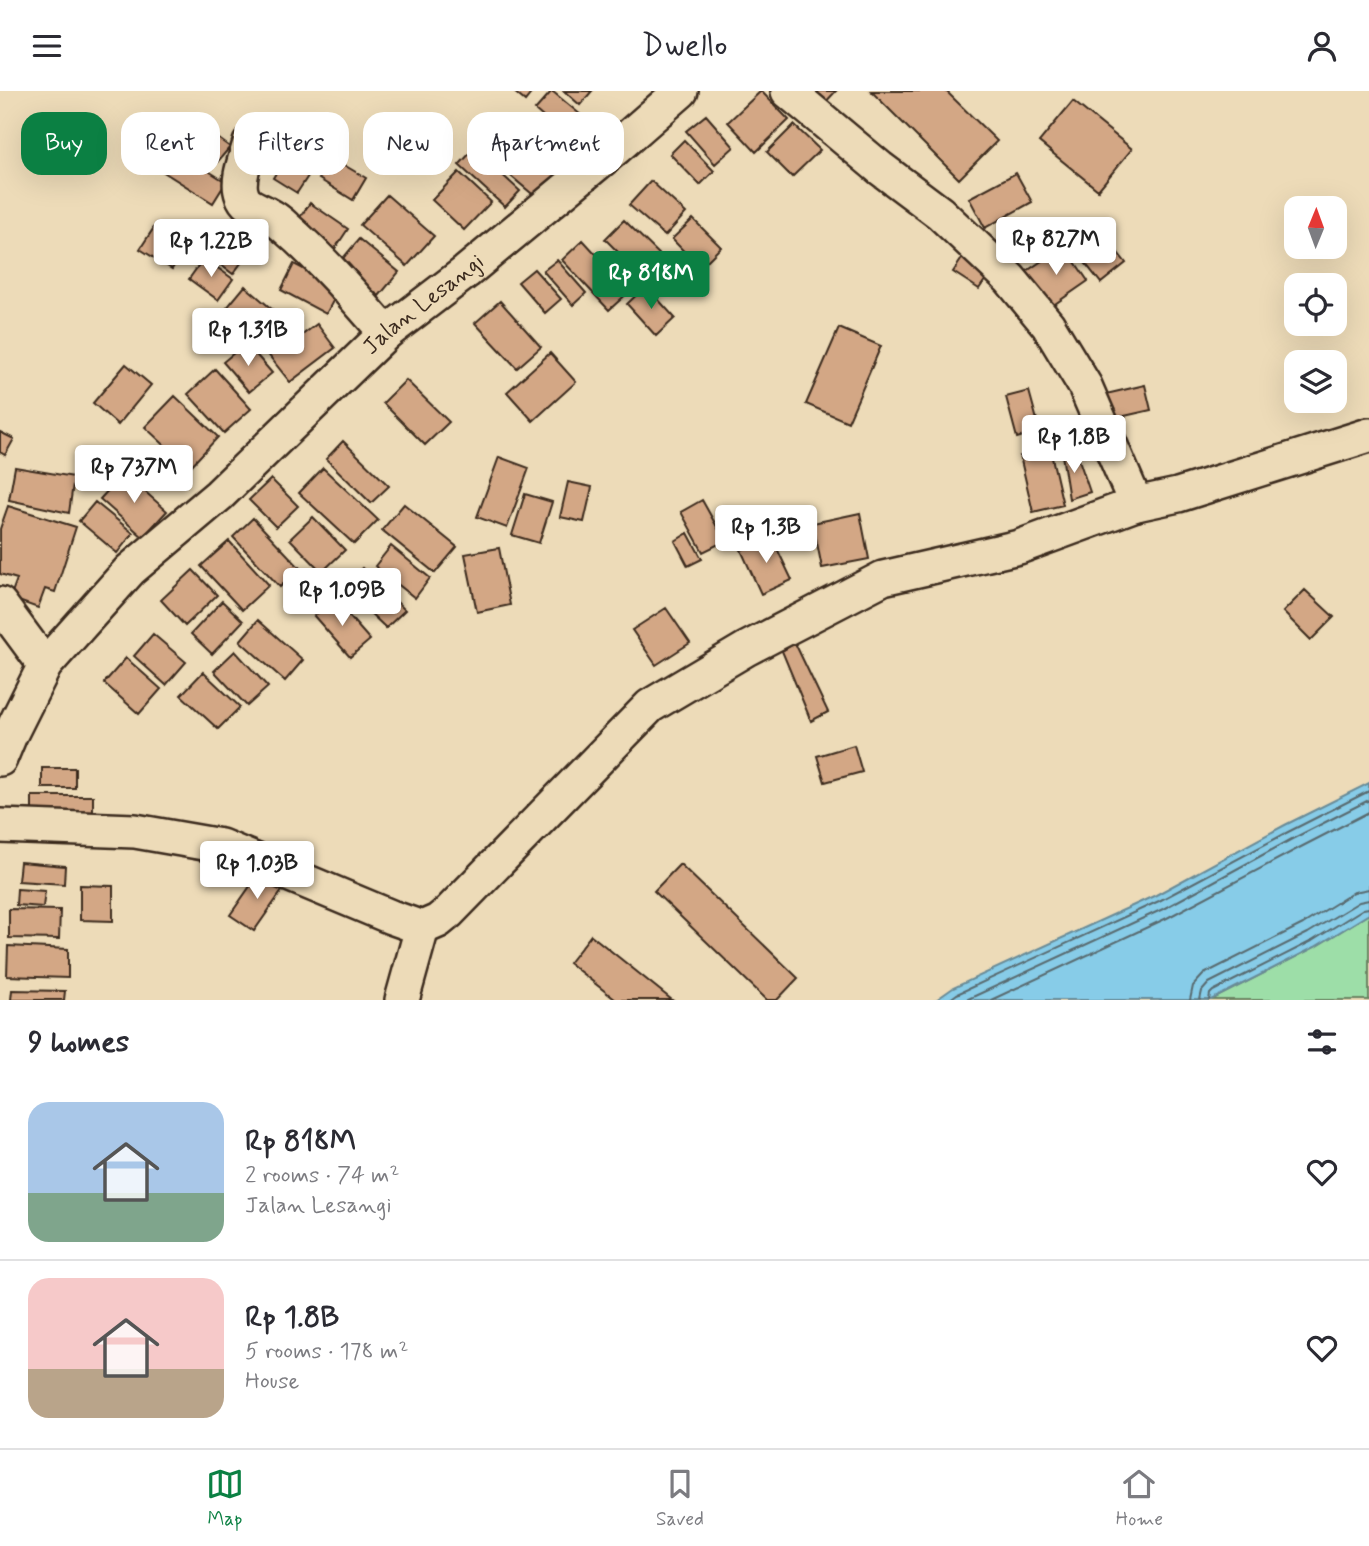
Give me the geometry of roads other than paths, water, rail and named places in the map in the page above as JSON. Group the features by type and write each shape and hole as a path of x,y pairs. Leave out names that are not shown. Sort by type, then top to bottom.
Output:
{"street":[{"name":"Jalan Lesangi","path":"0,759 45,665 130,570 219,495 386,333 466,272 681,91"},
{"path":"788,91 880,168 940,213 1010,279 1048,325 1085,386 1136,504"},
{"path":"240,175 240,186 246,203 267,213 283,225 333,274 386,333"},
{"path":"0,826 135,831 221,846 391,918 422,928 438,921 449,912 650,706 746,649 883,578 1019,547 1136,504 1178,495 1369,435"},
{"path":"0,604 45,665"},
{"path":"402,1000 422,928"}],"water":[{"path":"1369,783 1369,914 1315,947 1211,1000 936,1000 953,988 1156,895"}]}
